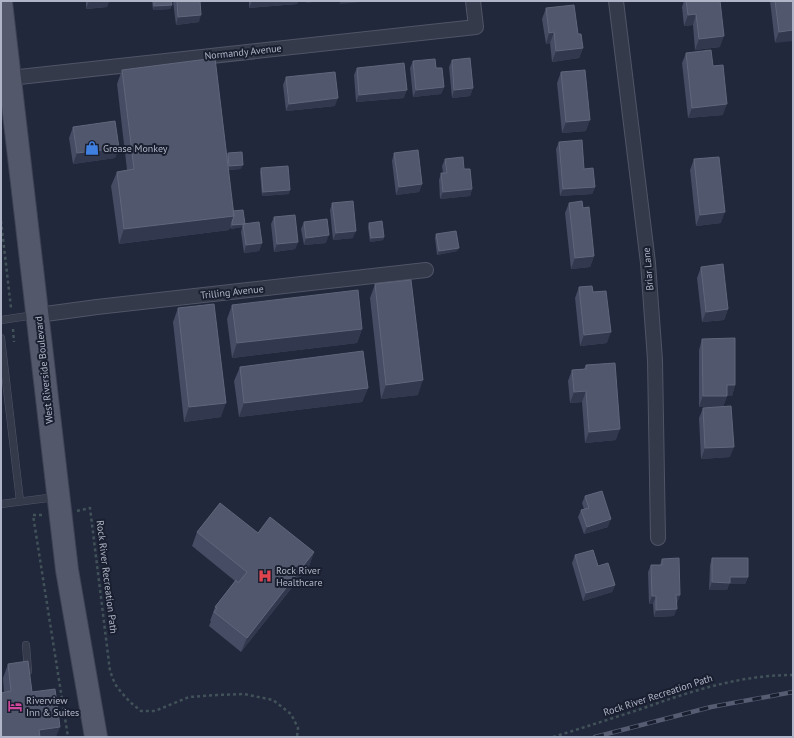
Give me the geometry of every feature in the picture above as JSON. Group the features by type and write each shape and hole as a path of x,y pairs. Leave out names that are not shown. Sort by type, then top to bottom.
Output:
{"main road":[{"name":"West Riverside Boulevard","path":"1,2 6,67 38,315 67,570 95,736"}],"street":[{"name":"Normandy Avenue","path":"6,67 476,27 474,1"},
{"name":"Briar Lane","path":"616,1 648,263 655,360 658,538"},
{"name":"Trilling Avenue","path":"38,315 426,270"}],"lane":[{"path":"1,320 38,315"},
{"path":"1,338 20,501"},
{"path":"1,504 20,501 59,505"},
{"path":"26,645 28,680"}],"path":[{"name":"Rock River Recreation Path","path":"68,737 33,515 59,505 90,508 110,671 115,684 130,702 141,710 155,711 189,697 244,694 273,700 291,714 298,728 297,737"},
{"name":"Rock River Recreation Path","path":"553,737 696,690 723,683 773,675 793,675"}],"building":[{"path":"154,1 171,1 172,5 154,6"},
{"path":"177,1 200,1 201,15 178,17"},
{"path":"686,1 720,1 724,36 699,39 696,14 688,15"},
{"path":"775,1 793,1 793,30 779,32"},
{"path":"574,5 578,34 581,34 583,48 556,51 554,32 549,33 546,8"},
{"path":"711,50 713,66 723,65 727,104 692,108 686,53"},
{"path":"215,58 234,216 124,229 117,172 134,169 122,70"},
{"path":"470,58 473,88 454,90 452,60"},
{"path":"435,59 436,68 442,68 444,87 416,90 413,61"},
{"path":"404,63 407,90 359,95 357,68"},
{"path":"585,70 590,120 566,122 561,72"},
{"path":"335,72 338,98 289,104 286,77"},
{"path":"115,121 119,148 77,153 73,127"},
{"path":"582,140 584,169 593,168 595,187 563,189 559,142"},
{"path":"418,150 422,184 399,187 394,153"},
{"path":"242,152 243,165 229,166 228,153"},
{"path":"463,157 464,169 470,169 472,189 443,192 441,173 447,173 445,159"},
{"path":"719,157 725,212 700,215 694,159"},
{"path":"288,166 290,190 263,192 261,168"},
{"path":"353,201 356,231 336,233 332,203"},
{"path":"582,201 583,208 589,207 594,256 575,258 569,203"},
{"path":"243,210 245,224 232,225 234,216 233,211"},
{"path":"295,215 298,242 277,244 274,217"},
{"path":"327,219 329,235 306,238 304,222"},
{"path":"382,221 384,237 371,238 369,223"},
{"path":"259,222 262,243 246,245 243,224"},
{"path":"456,231 459,248 439,251 436,234"},
{"path":"723,264 728,309 706,312 701,267"},
{"path":"411,280 423,380 386,385 375,284"},
{"path":"592,286 593,292 606,291 611,332 584,335 579,287"},
{"path":"358,290 362,329 237,343 232,305"},
{"path":"214,304 226,403 189,407 178,308"},
{"path":"735,338 735,385 727,385 727,396 703,396 702,339"},
{"path":"363,351 368,388 244,403 240,367"},
{"path":"615,363 620,429 589,432 586,391 574,392 572,370 586,369 586,365"},
{"path":"731,406 734,447 705,448 703,408"},
{"path":"602,491 611,519 587,527 581,510 589,508 585,496"},
{"name":"Rock River Healthcare","path":"220,503 258,533 270,517 314,552 247,638 214,612 217,608 215,607 236,580 238,583 247,572 197,532"},
{"path":"593,550 598,566 608,563 615,585 586,593 575,555"},
{"path":"679,558 680,595 676,595 677,609 656,610 656,596 652,596 651,565 662,565 662,559"},
{"path":"712,558 748,558 748,577 730,577 730,583 712,582"},
{"name":"Riverview Inn & Suites","path":"28,661 32,692 55,689 60,727 39,730 40,737 1,737 1,693 11,691 8,664"}],"railway":[{"path":"595,737 711,707 793,692"}],"place":[{"name":"Grease Monkey","path":"92,148"},
{"name":"Rock River Healthcare","path":"265,576"},
{"name":"Riverview Inn & Suites","path":"15,706"}]}
